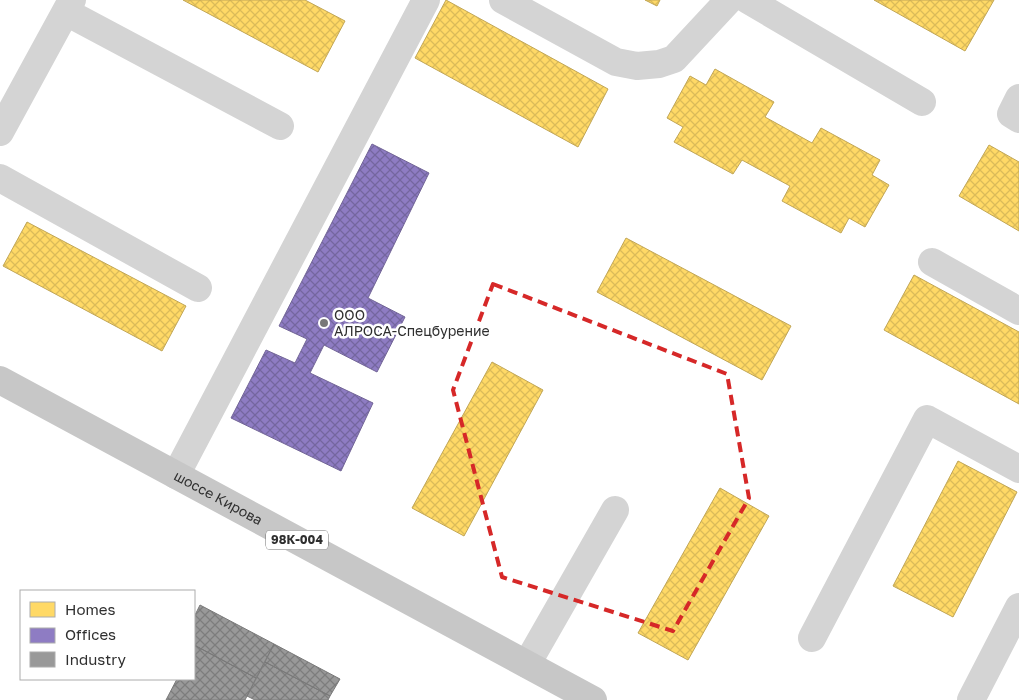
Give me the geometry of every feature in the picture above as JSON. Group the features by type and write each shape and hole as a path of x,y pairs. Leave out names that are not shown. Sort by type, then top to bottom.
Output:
{"main road":[{"name":"шоссе Кирова","path":"0,380 594,700"}],"street":[{"path":"176,475 426,0"},
{"path":"503,0 616,62 637,66 659,64 674,59 729,0"},
{"path":"748,0 922,102"},
{"path":"0,132 69,6 280,126"},
{"path":"1019,98 1011,114 1019,119"},
{"path":"0,178 198,288"},
{"path":"932,262 1019,311"},
{"path":"812,638 927,419 1019,469"},
{"path":"527,664 615,510"},
{"path":"971,700 1019,607"}],"highlighted area":[{"path":"493,284 727,374 749,498 673,631 502,577 453,390"}],"building: Homes":[{"path":"183,0 305,0 345,21 318,72"},
{"path":"446,0 608,89 578,147 415,58"},
{"path":"645,0 660,0 657,6"},
{"path":"874,0 994,0 965,51"},
{"path":"715,69 774,102 765,117 812,143 821,128 880,160 872,175 889,185 865,227 849,218 841,233 782,201 790,186 742,160 733,174 674,142 683,127 667,118 690,76 706,85"},
{"path":"989,145 1019,162 1019,231 959,196"},
{"path":"27,222 186,306 162,351 3,266"},
{"path":"626,238 791,326 762,380 597,292"},
{"path":"914,275 1019,332 1019,404 884,330"},
{"path":"492,362 543,390 464,536 412,508"},
{"path":"958,461 1017,492 953,617 893,586"},
{"path":"720,488 769,516 688,660 638,633"}],"building: Offices":[{"path":"372,144 429,173 368,298 405,317 377,372 324,345 310,373 373,403 341,471 231,418 266,350 295,363 307,339 279,326"}],"building: Industry":[{"path":"200,605 274,644 256,678 195,646 195,615"},
{"path":"274,644 340,679 330,696 265,662"},
{"path":"195,646 256,678 245,700 166,700 176,680 195,680"},
{"path":"265,662 330,696 328,700 255,700 247,696"}],"place":[{"name":"ООО АЛРОСА-Спецбурение","path":"324,323"}]}
